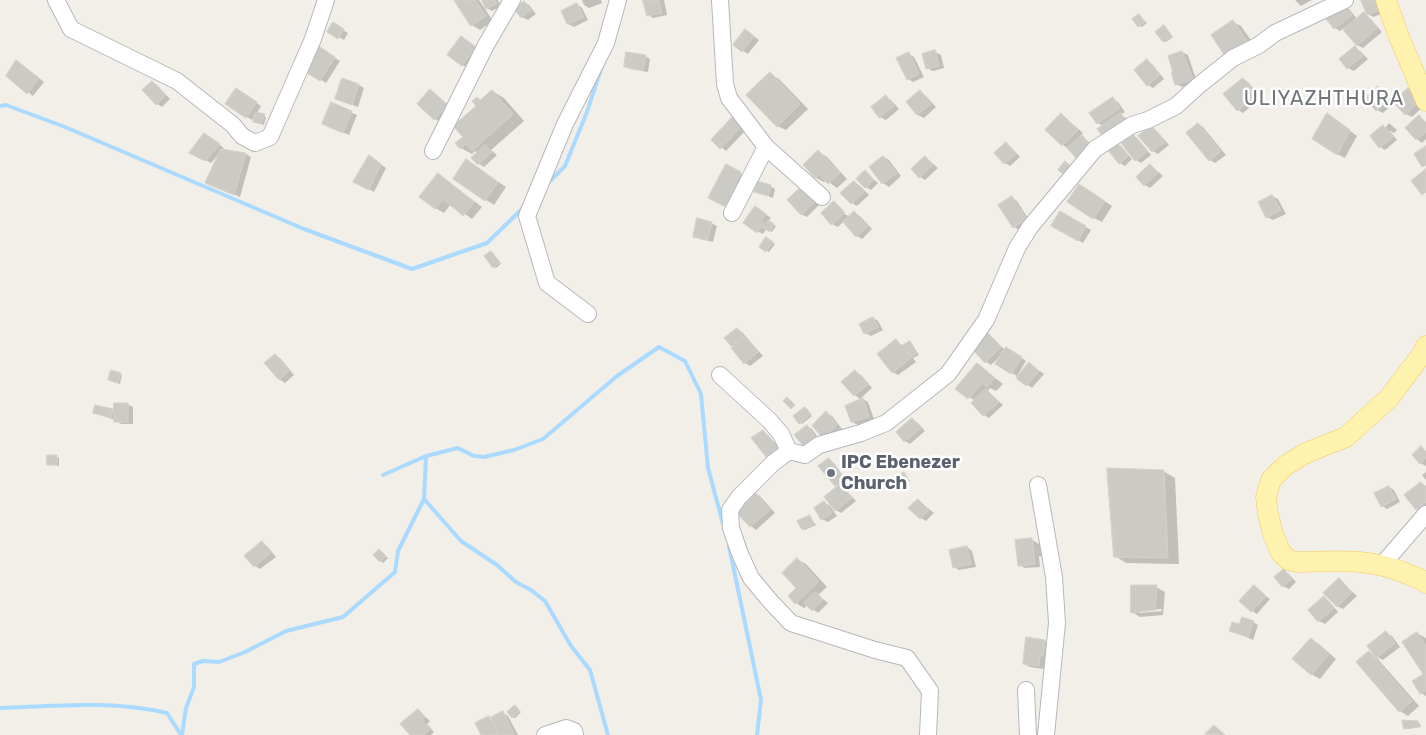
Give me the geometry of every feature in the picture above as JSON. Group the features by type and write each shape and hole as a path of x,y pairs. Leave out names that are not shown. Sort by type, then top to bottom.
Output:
{"main road":[{"path":"1386,0 1397,32 1426,101"},
{"path":"1426,346 1423,353 1389,398 1346,437 1306,453 1286,465 1271,480 1266,497 1273,534 1281,553 1289,560 1296,562 1353,561 1382,564 1426,583"}],"street":[{"path":"56,0 71,29 176,81 234,125 242,136 256,143 270,137 313,39 326,0"},
{"path":"433,152 486,46 512,0"},
{"path":"588,314 547,283 527,216 565,124 606,44 618,0"},
{"path":"720,0 725,84 729,98 766,147 822,197"},
{"path":"789,451 805,455 819,445 861,433 886,423 948,374 986,320 1017,248 1030,226 1094,149 1132,125 1148,120 1176,106 1233,58 1259,45 1275,33 1345,0"},
{"path":"732,213 766,147"},
{"path":"720,375 770,421 781,434 789,451"},
{"path":"789,451 773,463 739,497 730,510 730,528 751,578 770,602 791,623 875,650 907,658 930,691 928,735"},
{"path":"1038,485 1054,577 1057,622 1046,735"},
{"path":"1382,564 1426,514"},
{"path":"1026,690 1028,735"},
{"path":"545,735 566,728 574,731 575,735"}],"building":[{"path":"454,0 475,0 486,16 471,26"},
{"path":"482,0 495,0 497,3 486,9"},
{"path":"643,0 659,0 662,13 647,16"},
{"path":"1361,0 1375,0 1379,10 1367,15"},
{"path":"524,1 531,10 521,18 514,9"},
{"path":"577,3 584,17 567,24 561,11"},
{"path":"1343,4 1352,15 1334,29 1326,19"},
{"path":"1364,12 1377,28 1357,46 1343,30"},
{"path":"1139,14 1145,22 1138,27 1132,19"},
{"path":"1233,20 1247,41 1225,56 1211,35"},
{"path":"333,22 344,29 338,39 327,32"},
{"path":"1164,25 1172,36 1163,42 1155,32"},
{"path":"745,29 754,36 742,52 733,45"},
{"path":"461,36 476,47 462,66 447,55"},
{"path":"317,45 335,57 320,81 302,70"},
{"path":"1355,46 1363,56 1347,69 1339,59"},
{"path":"935,50 939,66 926,69 922,54"},
{"path":"1182,51 1193,79 1175,85 1168,56"},
{"path":"626,52 646,55 643,70 624,67"},
{"path":"909,52 919,74 907,80 896,58"},
{"path":"1147,59 1160,75 1147,86 1134,70"},
{"path":"16,60 39,78 27,94 6,76"},
{"path":"770,72 800,104 777,127 746,95"},
{"path":"342,78 359,84 352,105 335,99"},
{"path":"1243,78 1257,95 1237,111 1223,94"},
{"path":"152,81 166,95 156,105 142,90"},
{"path":"1378,86 1390,98 1376,111 1365,98"},
{"path":"236,88 257,102 246,118 225,104"},
{"path":"1408,88 1420,101 1405,115 1393,102"},
{"path":"430,89 448,105 434,120 417,104"},
{"path":"492,90 513,114 472,151 466,144 460,149 455,143 463,137 453,126 476,106 472,101 477,97 480,100"},
{"path":"920,90 931,104 917,115 906,102"},
{"path":"886,95 894,106 879,118 871,107"},
{"path":"1113,97 1120,108 1097,124 1089,113"},
{"path":"331,102 352,111 343,133 322,124"},
{"path":"256,112 265,114 261,124 253,122"},
{"path":"1061,113 1078,130 1062,146 1045,130"},
{"path":"1121,113 1127,123 1104,138 1097,129"},
{"path":"1327,113 1350,130 1337,155 1312,139"},
{"path":"734,115 744,124 720,149 711,140"},
{"path":"1419,115 1426,123 1426,132 1416,140 1405,128"},
{"path":"1198,123 1221,151 1209,161 1186,133"},
{"path":"1151,125 1165,142 1152,152 1138,136"},
{"path":"1383,125 1393,137 1379,148 1370,136"},
{"path":"204,133 220,144 205,161 189,153"},
{"path":"1133,134 1147,152 1135,161 1121,143"},
{"path":"1082,135 1091,146 1077,159 1067,148"},
{"path":"1115,141 1128,156 1119,164 1107,149"},
{"path":"1006,142 1016,154 1004,164 994,153"},
{"path":"485,145 492,152 478,165 471,158"},
{"path":"1426,146 1426,165 1422,167 1414,154"},
{"path":"221,149 246,153 234,195 205,183"},
{"path":"818,150 840,173 828,184 819,175 815,178 803,165"},
{"path":"369,155 381,164 369,190 353,182"},
{"path":"883,156 897,173 882,184 869,167"},
{"path":"925,156 933,165 919,178 911,169"},
{"path":"466,159 498,182 485,201 453,179"},
{"path":"1065,161 1073,168 1066,176 1058,170"},
{"path":"726,164 741,172 726,207 708,198"},
{"path":"1150,164 1158,173 1144,186 1136,177"},
{"path":"1426,169 1426,192 1422,195 1411,181"},
{"path":"865,170 874,180 865,188 856,179"},
{"path":"438,173 474,202 463,216 443,199 435,209 419,197"},
{"path":"757,181 771,185 768,196 754,192"},
{"path":"854,181 864,192 851,204 840,193"},
{"path":"1079,184 1105,201 1093,219 1067,202"},
{"path":"802,186 816,201 801,215 787,200"},
{"path":"1272,195 1281,210 1266,218 1258,202"},
{"path":"1012,196 1026,219 1013,228 998,205"},
{"path":"834,201 845,213 831,225 821,213"},
{"path":"755,206 766,214 761,221 764,223 757,233 743,223"},
{"path":"854,211 868,226 856,237 843,222"},
{"path":"1060,211 1086,226 1078,241 1051,226"},
{"path":"697,218 712,222 708,240 693,237"},
{"path":"768,220 774,224 770,232 763,228"},
{"path":"766,237 773,242 766,252 759,247"},
{"path":"491,251 500,262 493,268 484,256"},
{"path":"873,317 878,327 864,334 859,324"},
{"path":"737,328 743,336 731,346 724,338"},
{"path":"988,333 1001,347 985,363 972,349"},
{"path":"745,336 758,352 744,364 731,348"},
{"path":"896,339 911,358 892,373 877,354"},
{"path":"910,341 917,353 911,357 903,345"},
{"path":"1006,347 1022,357 1011,374 995,364"},
{"path":"275,354 289,371 279,380 264,363"},
{"path":"1029,362 1039,371 1026,386 1016,378"},
{"path":"977,363 995,378 987,387 982,383 968,399 955,389"},
{"path":"111,370 121,373 118,383 108,380"},
{"path":"855,370 868,385 854,396 841,382"},
{"path":"986,389 999,402 983,416 971,403"},
{"path":"787,397 795,405 791,409 783,401"},
{"path":"863,398 869,417 851,422 845,406"},
{"path":"114,403 128,403 128,422 114,422"},
{"path":"95,405 113,409 111,418 93,413"},
{"path":"805,407 811,414 799,424 793,416"},
{"path":"826,411 837,425 823,438 812,426"},
{"path":"912,418 921,428 904,442 896,432"},
{"path":"807,425 816,438 805,448 794,435"},
{"path":"763,430 777,448 767,458 751,438"},
{"path":"1421,446 1426,452 1426,458 1420,464 1412,455"},
{"path":"47,455 57,455 57,465 47,465"},
{"name":"IPC Ebenezer Church","path":"829,458 844,479 835,486 818,466"},
{"path":"1107,468 1164,470 1168,558 1114,557"},
{"path":"904,472 908,480 902,483 898,476"},
{"path":"1421,482 1426,488 1426,502 1416,510 1404,495"},
{"path":"840,484 852,498 835,511 824,497"},
{"path":"1389,486 1396,499 1381,507 1374,493"},
{"path":"754,491 770,510 750,527 734,510"},
{"path":"918,499 929,510 920,519 908,508"},
{"path":"824,501 832,513 821,520 814,508"},
{"path":"810,515 814,524 802,530 797,521"},
{"path":"1032,538 1035,564 1018,566 1015,540"},
{"path":"262,541 271,553 254,567 244,556"},
{"path":"967,546 971,564 953,568 949,550"},
{"path":"379,549 386,556 380,562 373,555"},
{"path":"797,558 819,581 795,604 788,596 796,588 782,573"},
{"path":"1284,569 1292,579 1282,587 1274,577"},
{"path":"1339,578 1352,592 1337,607 1323,593"},
{"path":"1131,585 1157,585 1155,610 1131,613"},
{"path":"1254,585 1266,596 1251,612 1239,601"},
{"path":"816,592 823,600 812,611 804,603"},
{"path":"1324,596 1334,608 1318,622 1308,610"},
{"path":"1242,617 1254,621 1248,637 1229,631 1232,622 1239,624"},
{"path":"1386,631 1395,643 1376,658 1367,646"},
{"path":"1417,632 1426,646 1426,691 1420,694 1412,681 1423,674 1402,642"},
{"path":"1026,637 1045,640 1043,656 1040,656 1039,666 1023,664"},
{"path":"1311,638 1329,654 1311,675 1292,659"},
{"path":"1369,651 1412,701 1399,712 1356,662"},
{"path":"515,705 520,711 512,718 507,712"},
{"path":"418,709 425,717 422,720 430,729 423,735 410,735 400,724"},
{"path":"503,711 514,734 499,735 491,717"},
{"path":"489,716 498,735 481,735 475,723"},
{"path":"1402,720 1418,721 1419,727 1404,729"},
{"path":"1214,725 1225,735 1205,734"}],"waterway":[{"path":"548,183 565,166 587,112 601,69"},
{"path":"0,106 6,105 65,127 304,229 412,269 487,243 523,208"},
{"path":"383,475 426,456 458,448 474,456 484,457 514,450 543,439 617,376 659,347 685,361 701,394 708,468 723,524"},
{"path":"426,456 424,499 461,541 545,601 571,646 590,670 608,735"},
{"path":"182,735 186,708 194,687 194,664 203,661 219,662 245,652 286,631 343,617 395,572 398,551 424,499"},
{"path":"729,546 761,700 757,735"},
{"path":"0,708 105,705 147,709 167,713 181,735"}],"place":[{"name":"IPC Ebenezer Church","path":"831,473"}],"district":[{"name":"ULIYAZHTHURA","path":"1324,99"}]}
